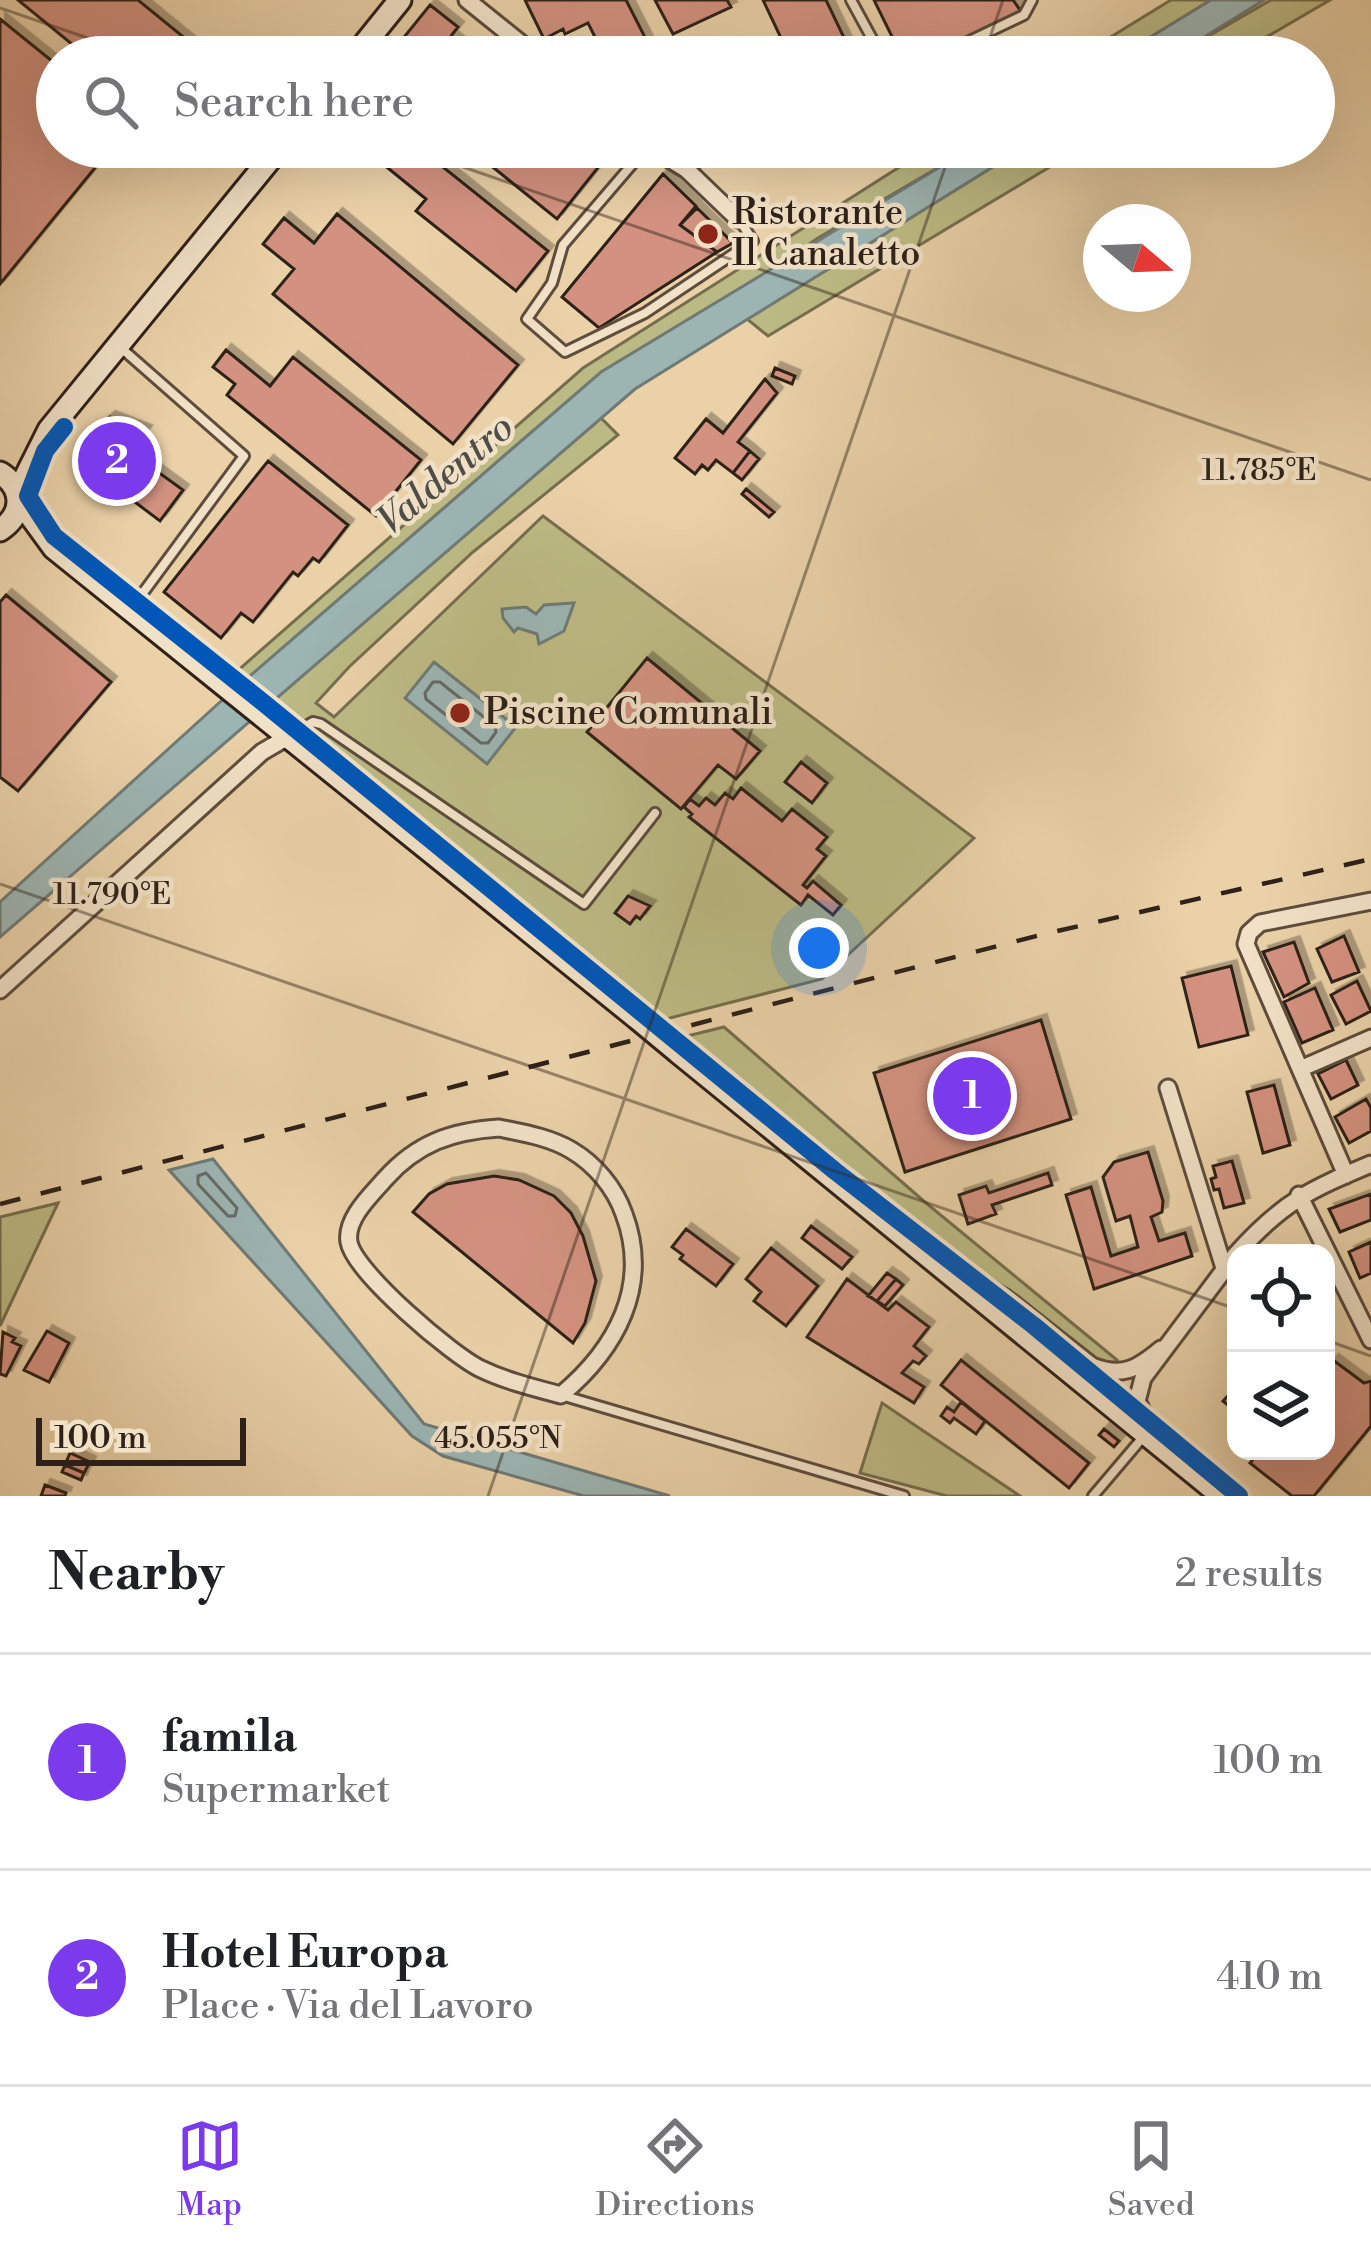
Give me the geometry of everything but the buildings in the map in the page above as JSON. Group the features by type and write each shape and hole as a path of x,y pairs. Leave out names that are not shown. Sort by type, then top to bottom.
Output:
{"main road":[{"path":"371,36 400,0"},
{"path":"263,168 49,430 0,469 54,548 1222,1496"},
{"path":"49,430 18,496 16,515 0,530 54,548"}],"street":[{"path":"466,0 511,36"},
{"path":"684,168 738,219"},
{"path":"0,990 262,752 286,738"},
{"path":"1346,1175 1246,944 1260,922 1371,901"},
{"path":"1300,1069 1371,1038"},
{"path":"1168,1088 1224,1268"},
{"path":"499,1128 539,1136 573,1150 618,1196 635,1257 634,1287 608,1347 561,1396 477,1368 381,1290 356,1260 348,1239 352,1222 397,1165 420,1147 459,1130 499,1128"},
{"path":"1246,1244 1272,1214 1299,1195 1371,1165"},
{"path":"1299,1195 1371,1340"},
{"path":"1094,1392 1129,1392 1227,1265"},
{"path":"950,1276 1004,1297 1096,1368 1138,1369 1161,1349"},
{"path":"1143,1378 1137,1401 1153,1440"}],"lane":[{"path":"851,0 871,36"},
{"path":"980,36 1024,15 1031,0"},
{"path":"629,168 562,244 552,283 526,319 566,352 645,313 753,241 738,219"},
{"path":"117,345 244,456 129,611"},
{"path":"286,738 313,722 321,724 584,904 656,813"},
{"path":"561,1396 904,1496"},
{"path":"1094,1496 1153,1440"}],"shaded area":[{"path":"1171,0 1211,0 1152,36 1112,36"},
{"path":"1271,0 1330,0 1268,36 1208,36"},
{"path":"898,168 937,168 818,238 534,430 246,680 235,673 583,368"},
{"path":"991,168 1048,168 768,336 747,319"},
{"path":"601,418 618,435 473,552 316,703 334,717 543,516 974,838 822,979 662,1020 313,740 272,701"},
{"path":"724,1027 926,1203 1117,1360 1115,1364 1094,1358 1018,1296 887,1209 683,1037"},
{"path":"58,1203 0,1326 0,1217"},
{"path":"882,1403 1020,1496 947,1496 860,1473"}],"water":[{"path":"1211,0 1264,0 1206,36 1152,36"},
{"path":"938,168 991,168 635,389 0,937 0,902 220,702 601,372"},
{"path":"574,603 564,631 539,644 537,634 518,628 514,632 503,618 502,609 526,607 536,614 544,605"},
{"name":"Piscine Comunali","path":"434,662 516,727 487,764 405,698"},
{"path":"213,1159 424,1424 670,1496 584,1496 443,1456 412,1436 169,1170"}],"railway":[{"path":"0,1204 1040,935 1371,859"}],"cycle path":[{"path":"64,427 45,451 28,496 54,536 1239,1496"}],"place":[{"name":"Ristorante Il Canaletto","path":"708,234"},
{"name":"Hotel Europa","path":"117,461"},
{"name":"Piscine Comunali","path":"460,713"},
{"name":"famila","path":"972,1096"}],"water label":[{"name":"Valdentro","path":"446,475"}]}
